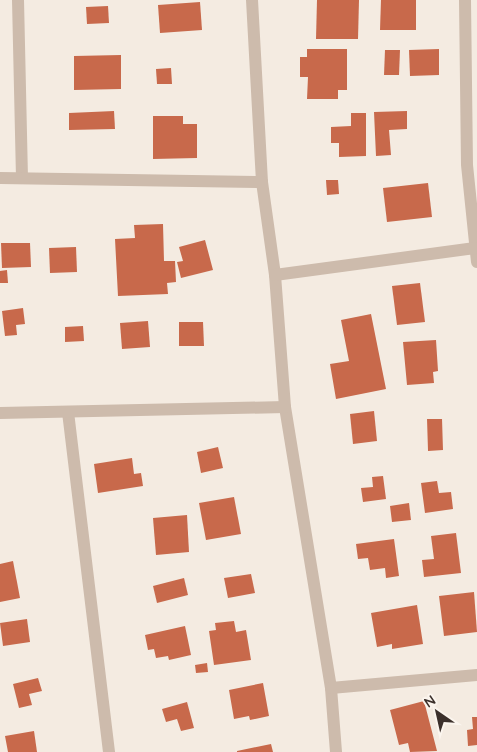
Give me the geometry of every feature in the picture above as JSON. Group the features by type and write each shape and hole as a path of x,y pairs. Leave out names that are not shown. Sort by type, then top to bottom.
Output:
{"street":[{"path":"18,0 22,178"},
{"path":"252,0 262,182 275,274 285,407 331,688 336,752"},
{"path":"465,0 467,165 474,248 477,262"},
{"path":"0,178 262,182"},
{"path":"275,274 474,248"},
{"path":"0,413 285,407"},
{"path":"68,412 109,752"},
{"path":"331,688 477,675"}],"building":[{"path":"317,0 359,0 358,39 316,39"},
{"path":"381,0 416,0 416,30 380,30"},
{"path":"200,2 202,30 160,33 158,5"},
{"path":"108,6 109,23 87,24 86,7"},
{"path":"307,49 347,49 347,90 338,90 338,99 307,99 308,77 300,77 300,57 307,57"},
{"path":"439,49 439,75 410,76 409,50"},
{"path":"385,50 400,50 399,75 384,75"},
{"path":"121,55 121,89 74,90 74,56"},
{"path":"171,68 172,84 157,84 156,69"},
{"path":"114,111 115,129 69,130 69,113"},
{"path":"407,111 407,129 389,130 391,155 376,156 374,112"},
{"path":"351,113 366,113 366,156 339,157 339,143 331,143 331,127 351,126"},
{"path":"153,116 183,116 183,124 197,124 197,158 153,159"},
{"path":"326,180 338,180 339,194 327,195"},
{"path":"428,183 432,217 387,222 383,188"},
{"path":"163,224 164,261 175,261 176,282 167,283 168,294 118,296 115,239 135,238 134,225"},
{"path":"205,240 213,270 181,278 177,262 183,261 179,247"},
{"path":"1,243 30,243 31,267 2,268"},
{"path":"76,247 77,272 50,273 49,248"},
{"path":"7,270 8,283 0,283 0,271"},
{"path":"420,283 425,322 397,325 392,286"},
{"path":"23,308 25,324 16,325 17,335 5,336 2,311"},
{"path":"371,314 386,389 336,399 330,364 349,361 341,320"},
{"path":"148,321 150,347 122,349 120,323"},
{"path":"179,322 203,322 204,346 179,346"},
{"path":"83,326 84,341 65,342 65,327"},
{"path":"436,340 438,371 433,372 434,383 407,385 403,342"},
{"path":"374,411 377,441 353,444 350,414"},
{"path":"427,419 442,419 443,450 428,451"},
{"path":"218,447 223,468 201,473 197,452"},
{"path":"132,458 134,474 141,473 143,486 98,493 94,464"},
{"path":"383,476 386,499 363,502 361,488 373,487 372,477"},
{"path":"437,481 439,493 451,492 453,509 425,513 421,483"},
{"path":"234,497 241,534 206,540 199,503"},
{"path":"409,503 411,520 392,522 390,506"},
{"path":"187,515 189,552 156,555 153,518"},
{"path":"456,533 461,573 424,577 422,560 434,559 431,536"},
{"path":"394,539 399,576 386,578 385,568 370,570 368,558 358,559 356,544"},
{"path":"13,561 20,598 0,602 0,564"},
{"path":"251,574 255,593 228,598 224,578"},
{"path":"184,578 188,595 157,603 153,586"},
{"path":"474,592 477,632 444,636 439,596"},
{"path":"417,605 423,644 392,649 392,644 377,647 371,613"},
{"path":"27,619 30,642 3,646 0,623"},
{"path":"234,621 236,632 246,630 251,660 214,665 209,631 216,630 215,623"},
{"path":"185,626 191,655 169,660 168,656 156,658 154,649 148,650 145,635"},
{"path":"207,663 208,672 196,673 195,665"},
{"path":"38,678 42,691 29,694 32,705 19,708 13,684"},
{"path":"263,683 269,716 250,720 249,716 234,719 229,690"},
{"path":"424,701 437,751 410,752 408,743 399,745 390,710"},
{"path":"187,702 194,728 181,731 177,719 166,722 162,709"},
{"path":"472,717 477,717 477,745 468,746 467,730 473,729"},
{"path":"34,731 37,752 8,752 5,736"},
{"path":"271,744 273,752 237,752 237,751"}]}
